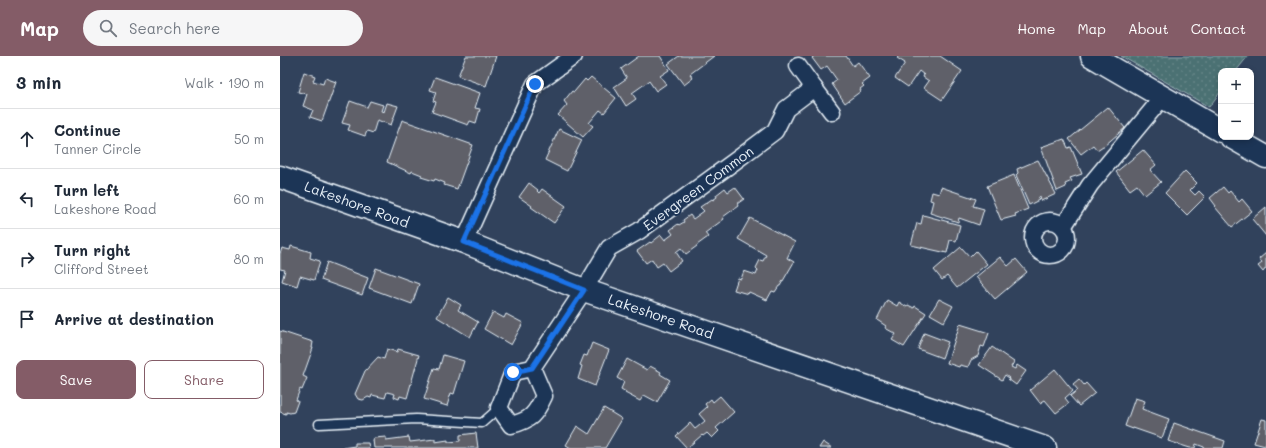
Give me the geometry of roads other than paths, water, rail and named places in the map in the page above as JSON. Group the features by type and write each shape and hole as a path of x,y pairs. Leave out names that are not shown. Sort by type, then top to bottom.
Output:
{"main road":[{"path":"1092,56 1218,129"},
{"path":"1236,140 1266,157"},
{"name":"Lakeshore Road","path":"280,177 464,242 584,290 1045,448"}],"street":[{"path":"464,242 535,84 574,56"},
{"path":"798,66 832,112"},
{"name":"Evergreen Common","path":"532,368 584,290 609,248 639,231 775,131 786,109 814,88"},
{"path":"1063,227 1090,185 1162,98"},
{"path":"532,368 544,396 537,411 524,422 511,425 499,408 513,372 532,368"}],"lane":[{"path":"319,424 416,420 482,423 499,408"}]}
